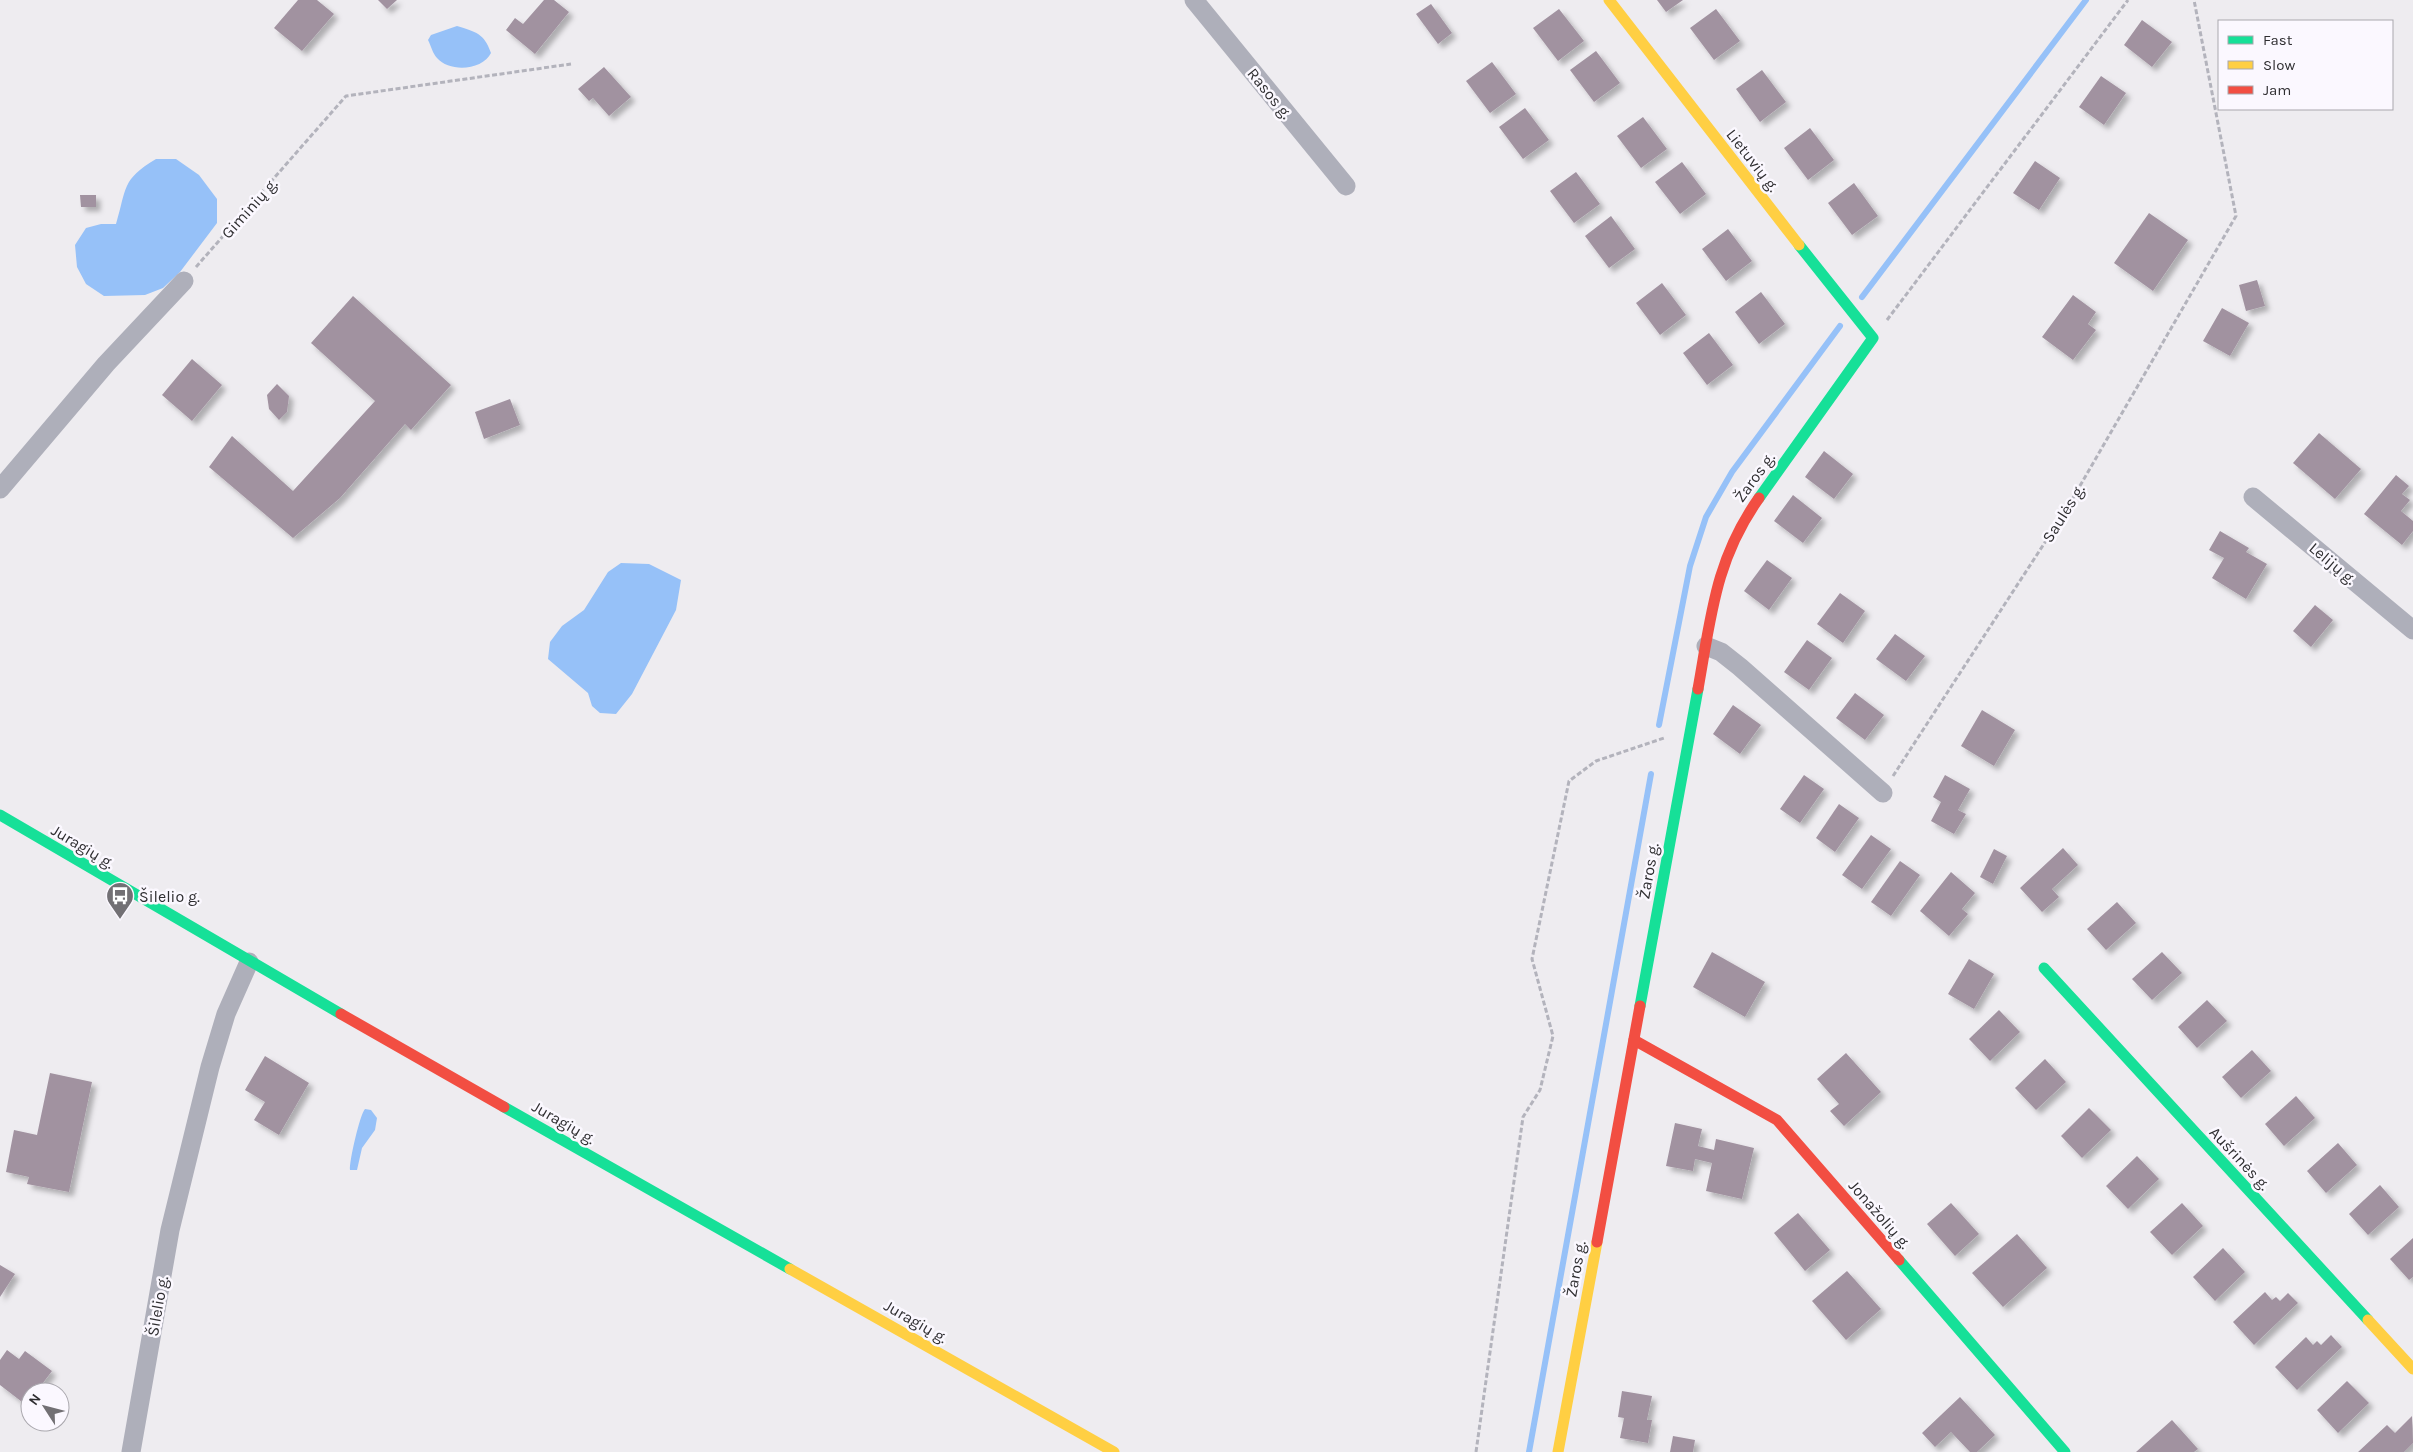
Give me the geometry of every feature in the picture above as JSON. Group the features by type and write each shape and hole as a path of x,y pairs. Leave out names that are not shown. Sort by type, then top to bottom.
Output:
{"street":[{"name":"Rasos g.","path":"1194,0 1346,186"},
{"name":"Lietuvių g.","path":"1609,0 1836,294 1873,338"},
{"path":"0,489 106,364 184,281"},
{"name":"Žaros g.","path":"1558,1452 1717,584 1728,550 1744,519 1873,338"},
{"name":"Lelijų g.","path":"2253,496 2413,630"},
{"path":"1706,646 1721,652 1740,667 1883,793"},
{"name":"Juragių g.","path":"0,816 249,962 1104,1450"},
{"name":"Šilelio g.","path":"131,1452 170,1230 210,1068 226,1014 249,962"},
{"name":"Aušrinės g.","path":"2044,968 2413,1369"},
{"name":"Jonažolių g.","path":"1634,1040 1776,1120 2065,1452"}],"path":[{"path":"1873,338 2128,0"},
{"name":"Saulės g.","path":"1883,793 2066,510 2236,216 2194,0"},
{"name":"Giminių g.","path":"184,281 346,96 571,64"},
{"path":"1476,1452 1523,1117 1540,1090 1553,1036 1532,959 1569,781 1596,762 1691,729"}],"water":[{"path":"457,26 482,37 491,53 487,59 466,68 450,66 437,58 428,40 431,35"},
{"path":"156,159 176,159 199,175 217,199 217,223 180,272 163,288 145,295 104,296 86,284 77,267 75,245 86,228 101,224 116,224 124,193 131,179"},
{"path":"621,563 649,564 681,580 676,610 632,694 616,714 600,713 592,706 588,693 548,659 550,642 562,626 584,610 608,572"},
{"path":"365,1109 371,1110 377,1118 375,1130 362,1148 357,1170 350,1170 355,1138"}],"building":[{"path":"298,0 317,0 334,14 302,51 274,28"},
{"path":"378,0 397,0 387,9"},
{"path":"544,0 554,0 569,12 535,54 506,30 515,18 523,24"},
{"path":"1657,0 1683,0 1666,12"},
{"path":"1431,4 1452,33 1438,44 1416,14"},
{"path":"1559,9 1584,41 1558,61 1533,28"},
{"path":"1716,9 1740,41 1714,60 1690,28"},
{"path":"2142,20 2172,42 2152,67 2124,45"},
{"path":"1596,51 1620,83 1594,102 1570,70"},
{"path":"1492,62 1516,94 1490,113 1466,81"},
{"path":"604,67 631,97 609,116 593,98 589,101 578,89"},
{"path":"1762,70 1786,102 1760,122 1736,89"},
{"path":"2101,76 2126,93 2104,125 2079,107"},
{"path":"1525,108 1549,140 1523,159 1499,127"},
{"path":"1643,117 1667,149 1641,168 1617,136"},
{"path":"1810,128 1834,160 1808,180 1784,148"},
{"path":"2035,161 2060,178 2039,210 2013,193"},
{"path":"1682,162 1706,194 1680,214 1655,182"},
{"path":"1576,172 1600,204 1574,223 1550,191"},
{"path":"1854,183 1878,216 1852,235 1828,203"},
{"path":"80,195 96,195 96,207 81,207"},
{"path":"2149,213 2188,240 2153,291 2114,263"},
{"path":"1611,216 1635,249 1609,268 1585,236"},
{"path":"1728,229 1752,261 1726,281 1702,249"},
{"path":"2257,280 2265,306 2246,311 2239,285"},
{"path":"1662,283 1686,315 1660,335 1636,303"},
{"path":"1761,292 1785,324 1759,344 1735,312"},
{"path":"2073,295 2096,312 2088,324 2096,330 2073,360 2042,337"},
{"path":"353,296 451,385 411,430 405,424 340,498 293,538 209,467 232,436 293,491 375,401 311,343"},
{"path":"2222,308 2249,323 2230,356 2203,341"},
{"path":"1709,333 1733,365 1707,385 1683,353"},
{"path":"192,359 222,385 192,421 162,395"},
{"path":"277,384 289,396 287,412 279,420 269,409 267,395"},
{"path":"510,399 520,425 484,439 475,412"},
{"path":"2319,433 2361,469 2335,499 2293,463"},
{"path":"1824,451 1853,474 1834,499 1805,477"},
{"path":"2396,475 2409,486 2402,494 2410,500 2401,511 2413,521 2413,531 2402,545 2364,514"},
{"path":"1793,495 1822,518 1803,543 1774,521"},
{"path":"2220,531 2249,548 2246,552 2267,564 2246,599 2212,578 2224,558 2209,550"},
{"path":"1767,560 1792,578 1769,610 1744,591"},
{"path":"1840,593 1865,611 1843,643 1817,624"},
{"path":"2315,605 2333,620 2311,647 2293,631"},
{"path":"1895,634 1925,656 1906,681 1876,659"},
{"path":"1807,640 1832,658 1809,690 1784,672"},
{"path":"1855,693 1884,715 1865,740 1836,718"},
{"path":"1733,705 1761,725 1740,754 1713,734"},
{"path":"1982,710 2015,730 1994,766 1961,746"},
{"path":"1804,775 1824,789 1800,823 1780,809"},
{"path":"1945,775 1970,789 1958,810 1966,814 1954,834 1931,821 1941,802 1933,797"},
{"path":"1839,804 1859,818 1835,852 1816,838"},
{"path":"1871,835 1891,849 1862,889 1842,875"},
{"path":"2063,848 2078,865 2052,889 2059,897 2042,912 2020,888"},
{"path":"1994,849 2007,856 1993,884 1980,877"},
{"path":"1900,861 1920,875 1891,916 1871,902"},
{"path":"1951,872 1975,893 1962,909 1968,914 1949,936 1920,911"},
{"path":"2117,902 2136,923 2106,950 2087,929"},
{"path":"1712,952 1765,982 1745,1017 1693,987"},
{"path":"2162,952 2182,973 2152,1000 2132,979"},
{"path":"1969,959 1994,974 1974,1009 1948,994"},
{"path":"2207,1000 2227,1021 2197,1048 2178,1027"},
{"path":"1999,1010 2020,1032 1990,1061 1969,1039"},
{"path":"2252,1050 2271,1071 2241,1098 2222,1077"},
{"path":"1846,1053 1881,1092 1844,1126 1830,1111 1839,1104 1817,1079"},
{"path":"265,1056 309,1083 279,1135 254,1120 265,1102 245,1090"},
{"path":"2045,1059 2066,1082 2036,1110 2015,1088"},
{"path":"50,1073 92,1082 69,1192 27,1184 29,1177 6,1172 14,1130 37,1135"},
{"path":"2296,1096 2315,1118 2284,1146 2265,1124"},
{"path":"2089,1108 2111,1130 2082,1158 2061,1136"},
{"path":"1675,1123 1702,1129 1698,1146 1714,1150 1716,1139 1754,1148 1742,1199 1706,1191 1712,1163 1695,1159 1693,1171 1666,1166"},
{"path":"2338,1143 2357,1165 2326,1193 2307,1171"},
{"path":"2137,1156 2159,1179 2128,1209 2106,1186"},
{"path":"2380,1185 2399,1207 2368,1235 2349,1214"},
{"path":"1951,1203 1979,1234 1955,1256 1927,1224"},
{"path":"2182,1203 2203,1226 2172,1255 2150,1232"},
{"path":"1798,1213 1830,1250 1805,1271 1774,1233"},
{"path":"2017,1234 2047,1268 2003,1307 1972,1273"},
{"path":"2413,1238 2413,1277 2409,1280 2390,1259"},
{"path":"2223,1248 2245,1272 2215,1301 2193,1277"},
{"path":"0,1265 15,1274 0,1297"},
{"path":"1847,1271 1881,1309 1846,1340 1812,1301"},
{"path":"2265,1292 2272,1300 2276,1297 2280,1301 2288,1293 2298,1303 2254,1345 2233,1322"},
{"path":"2331,1335 2342,1347 2297,1390 2275,1367 2306,1337 2313,1345 2317,1341 2321,1345"},
{"path":"7,1350 19,1359 25,1351 52,1371 44,1382 20,1382 20,1400 0,1385 0,1360"},
{"path":"2347,1381 2369,1403 2338,1433 2317,1410"},
{"path":"1622,1391 1652,1396 1647,1420 1652,1420 1648,1443 1620,1438 1624,1418 1618,1417"},
{"path":"1960,1397 1995,1435 1977,1452 1970,1452 1951,1432 1935,1447 1922,1433"},
{"path":"2412,1416 2413,1443 2404,1452 2358,1452 2387,1425 2395,1433"},
{"path":"2172,1420 2198,1449 2194,1452 2136,1452"},
{"path":"1673,1436 1695,1440 1693,1452 1670,1452"}],"waterway":[{"path":"1862,297 2086,0"},
{"path":"1659,725 1690,566 1706,517 1732,472 1840,326"},
{"path":"1529,1452 1651,774"}],"traffic: fast":[{"path":"1759,498 1873,338 1799,245"},
{"path":"1640,1006 1698,689"},
{"path":"0,815 341,1014"},
{"path":"2044,968 2368,1320"},
{"path":"504,1107 790,1269"},
{"path":"1899,1260 2065,1452"}],"traffic: slow":[{"path":"1609,0 1799,245"},
{"path":"1558,1452 1597,1242"},
{"path":"790,1269 1114,1452"},
{"path":"2368,1320 2413,1369"}],"traffic: jam":[{"path":"1698,689 1711,613 1724,567 1744,521 1759,498"},
{"path":"1597,1242 1640,1006"},
{"path":"341,1014 504,1107"},
{"path":"1634,1040 1777,1120 1899,1260"}],"place":[{"name":"Šilelio g.","path":"120,920"}]}
